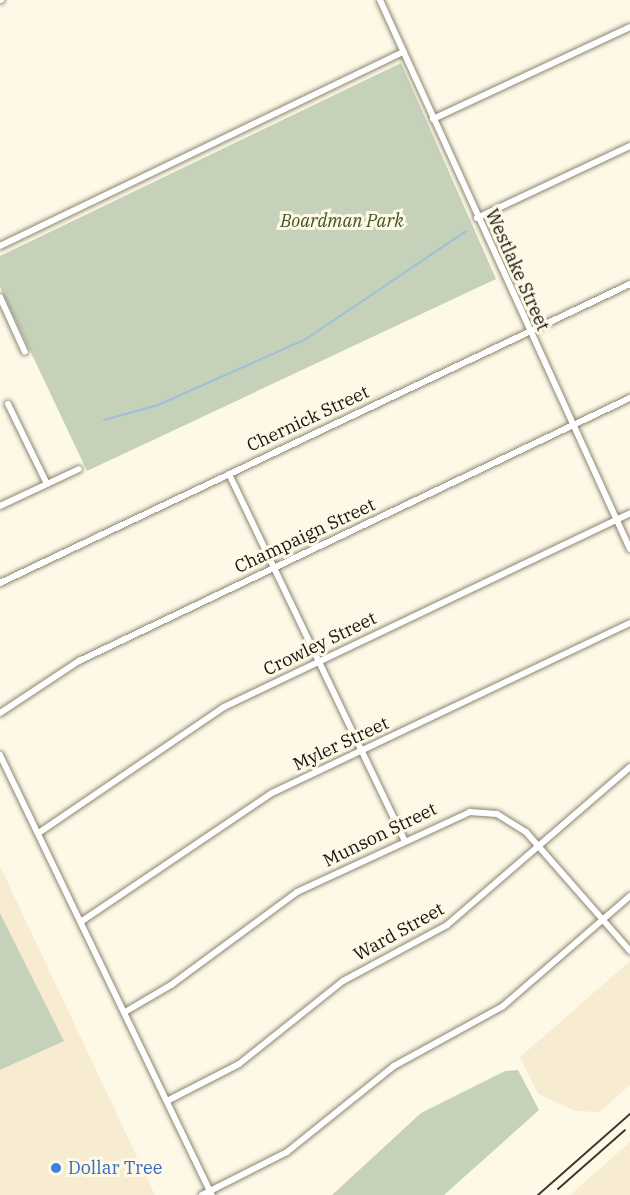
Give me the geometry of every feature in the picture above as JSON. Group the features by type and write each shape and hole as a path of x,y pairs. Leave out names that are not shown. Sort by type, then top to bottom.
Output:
{"street":[{"name":"Westlake Street","path":"380,0 528,332 630,549"},
{"path":"434,119 630,27"},
{"path":"0,246 404,52"},
{"path":"477,218 630,146"},
{"name":"Chernick Street","path":"0,583 630,284"},
{"path":"0,297 26,352"},
{"name":"Champaign Street","path":"0,713 71,665 630,398"},
{"path":"8,404 47,484"},
{"path":"0,507 79,469"},
{"path":"229,474 404,840"},
{"name":"Crowley Street","path":"40,832 85,806 196,723 318,661 630,513"},
{"name":"Myler Street","path":"82,921 126,897 239,812 361,751 630,623"},
{"path":"0,755 40,832 211,1193"},
{"name":"Ward Street","path":"167,1101 239,1064 343,981 447,925 630,767"},
{"name":"Munson Street","path":"125,1012 171,985 281,902 457,816 481,812 512,821 539,847 630,951"},
{"path":"202,1195 211,1193 300,1143 394,1066 503,1006 630,896"}],"shaded area":[{"path":"0,866 155,1195 0,1195"},
{"path":"630,961 630,1085 599,1112 575,1111 538,1094 520,1057"},
{"path":"630,1142 630,1195 570,1195"}],"green space":[{"name":"Boardman Park","path":"401,63 496,279 87,471 0,287 0,256"},
{"path":"0,913 64,1041 0,1070"},
{"path":"518,1070 539,1110 444,1195 332,1195 421,1113 505,1071"}],"waterway":[{"path":"104,420 158,405 306,339 466,231"}],"railway":[{"path":"538,1195 630,1114"},
{"path":"558,1189 625,1130"}],"place":[{"name":"Dollar Tree","path":"56,1168"}]}
